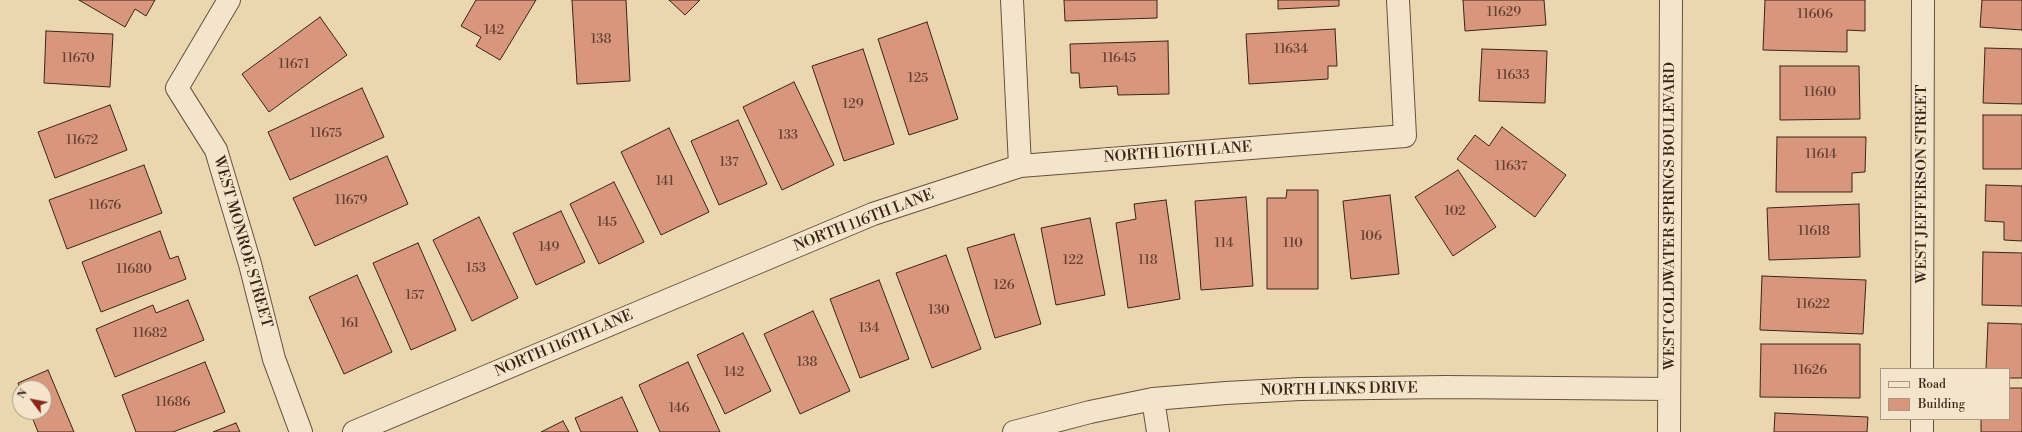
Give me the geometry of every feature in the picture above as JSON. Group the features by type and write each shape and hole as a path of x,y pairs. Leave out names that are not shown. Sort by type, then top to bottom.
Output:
{"street":[{"name":"WEST MONROE STREET","path":"229,0 177,88 216,150 250,264 274,358 301,432"},
{"path":"1012,0 1020,166"},
{"name":"NORTH 116TH LANE","path":"354,432 874,214 1020,166 1405,136 1398,0"},
{"name":"WEST COLDWATER SPRINGS BOULEVARD","path":"1669,432 1671,0"},
{"name":"WEST JEFFERSON STREET","path":"1922,368 1923,0"},
{"name":"NORTH LINKS DRIVE","path":"1014,432 1090,412 1153,399 1300,389 1668,389"},
{"path":"1153,399 1158,432"},
{"path":"1922,420 1922,432"}],"building":[{"path":"79,0 155,0 146,16 135,9 125,27"},
{"path":"476,0 536,0 500,60 476,46 481,37 461,26"},
{"path":"572,0 626,0 630,81 577,84"},
{"path":"669,0 700,0 685,15"},
{"path":"1064,0 1157,0 1157,18 1065,21"},
{"path":"1278,0 1339,0 1339,6 1278,9"},
{"path":"1463,0 1544,0 1546,25 1465,31"},
{"path":"1765,0 1865,0 1865,31 1847,30 1847,52 1763,50"},
{"path":"1982,0 2022,0 2022,30 1980,27"},
{"path":"320,17 347,55 269,112 242,74"},
{"path":"927,22 958,119 909,135 878,39"},
{"path":"1335,29 1337,66 1328,66 1328,79 1249,84 1246,34"},
{"path":"46,31 113,34 110,87 44,83"},
{"path":"1168,41 1169,94 1118,95 1117,86 1080,88 1079,73 1071,73 1070,44"},
{"path":"1985,48 2022,49 2022,104 1983,103"},
{"path":"863,49 894,144 844,161 812,66"},
{"path":"1482,49 1547,51 1545,103 1479,101"},
{"path":"1780,66 1859,66 1860,119 1780,120"},
{"path":"794,82 834,165 782,190 743,107"},
{"path":"362,88 384,137 290,180 268,132"},
{"path":"110,105 127,150 55,178 38,132"},
{"path":"1983,115 2022,115 2022,169 1983,169"},
{"path":"738,120 767,184 719,205 691,141"},
{"path":"1502,127 1566,175 1535,217 1457,159 1475,135 1489,146"},
{"path":"669,128 709,212 661,235 621,152"},
{"path":"1777,137 1866,137 1865,172 1852,173 1852,192 1776,192"},
{"path":"387,156 408,204 315,246 293,198"},
{"path":"144,165 162,213 67,249 49,200"},
{"path":"1458,170 1496,227 1453,256 1415,197"},
{"path":"614,182 644,242 599,264 570,204"},
{"path":"1986,185 2022,186 2022,241 2004,240 2004,222 1985,221"},
{"path":"1287,190 1318,190 1318,289 1267,289 1267,198 1286,198"},
{"path":"1390,195 1399,274 1351,279 1343,201"},
{"path":"1246,197 1253,286 1201,290 1195,201"},
{"path":"1166,200 1180,299 1128,308 1116,223 1136,219 1134,204"},
{"path":"1859,204 1860,257 1769,260 1767,208"},
{"path":"561,211 585,262 536,285 513,233"},
{"path":"479,217 518,298 472,321 433,240"},
{"path":"1090,218 1105,295 1056,305 1041,228"},
{"path":"160,231 170,259 178,256 186,279 101,312 82,262"},
{"path":"1014,234 1041,324 995,338 967,248"},
{"path":"418,243 456,330 411,350 373,263"},
{"path":"1983,252 2022,253 2022,306 1982,305"},
{"path":"946,255 981,349 932,368 896,273"},
{"path":"357,275 392,352 344,374 309,297"},
{"path":"1762,276 1866,280 1863,334 1760,330"},
{"path":"879,280 909,359 860,378 830,299"},
{"path":"188,300 204,340 115,377 96,329 153,305 156,313"},
{"path":"813,311 850,391 800,414 764,334"},
{"path":"1988,323 2022,324 2022,378 2010,378 2010,368 1986,368"},
{"path":"743,333 771,391 725,414 697,355"},
{"path":"1761,344 1860,344 1860,398 1760,397"},
{"path":"205,362 225,412 173,432 136,432 122,395"},
{"path":"688,362 720,432 660,432 639,385"},
{"path":"48,370 74,432 38,432 33,420 52,420 52,380 25,380"},
{"path":"2010,388 2022,388 2022,432 1981,432 1981,420 2010,420"},
{"path":"622,397 638,432 581,432 575,418"},
{"path":"1775,413 1868,417 1867,432 1774,432"},
{"path":"563,421 569,432 541,432"},
{"path":"236,423 240,432 213,432"}]}
